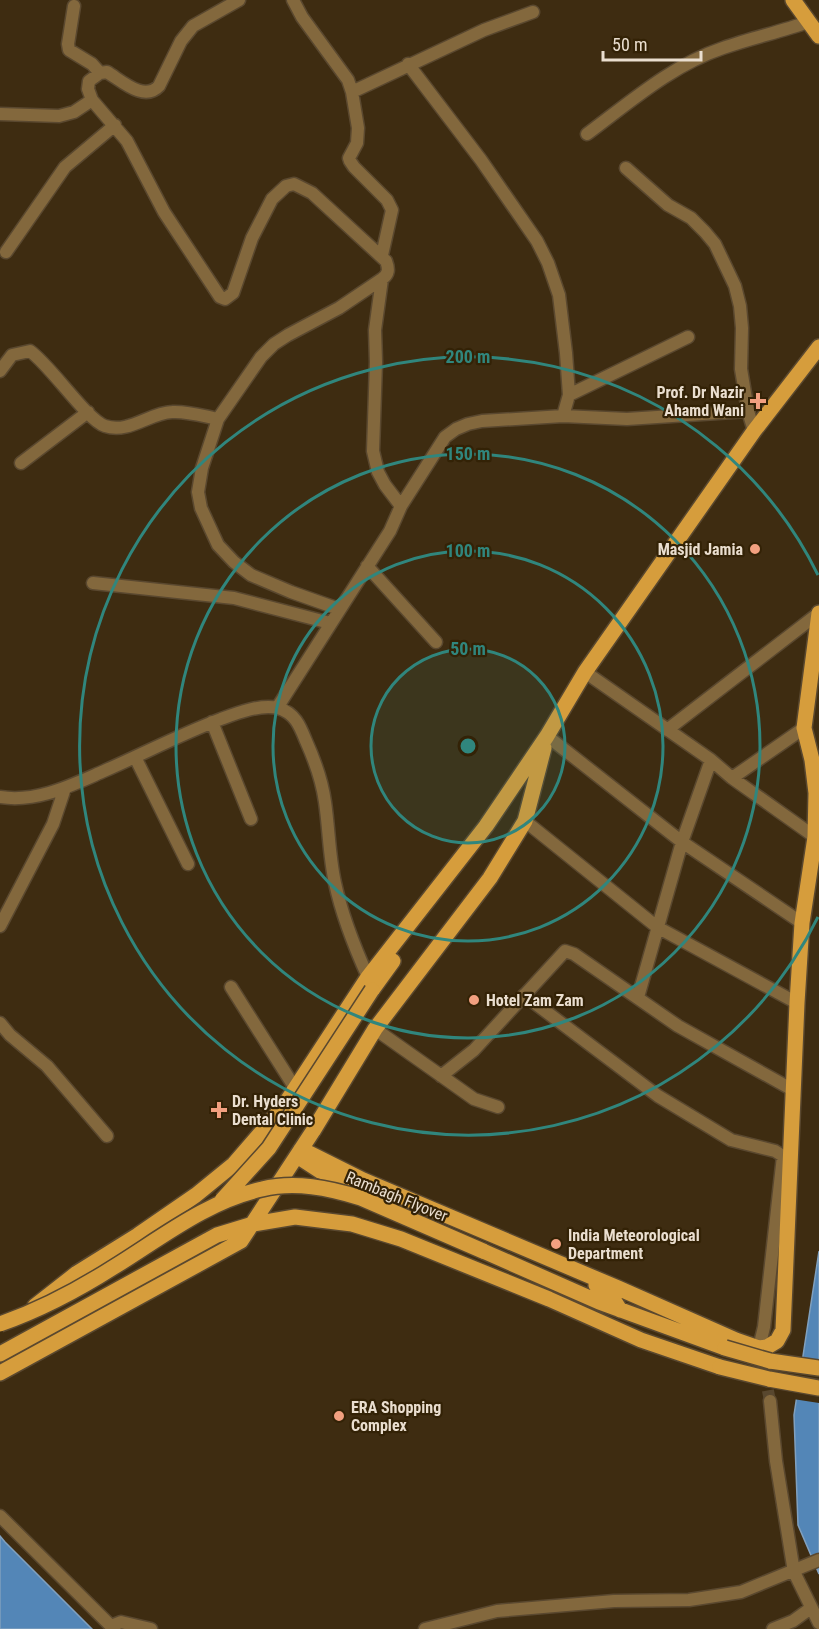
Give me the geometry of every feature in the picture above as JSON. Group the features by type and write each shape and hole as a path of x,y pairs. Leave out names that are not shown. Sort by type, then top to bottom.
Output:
{"main road":[{"path":"794,0 819,36"},
{"path":"0,1329 35,1306 77,1273 186,1202 234,1164 283,1107 370,984 477,854 483,845 486,826 547,736 585,672 754,431 819,347"},
{"path":"299,1152 618,1288 760,1352 777,1341 783,1330 802,923 815,837 816,793 812,760 804,728 819,613"},
{"path":"0,1373 241,1241 375,1029 490,878 525,820 547,736"},
{"path":"220,1202 269,1148 370,984"},
{"path":"310,1066 342,1083"},
{"path":"299,1152 320,1171 607,1289 620,1310"},
{"name":"Rambagh Flyover","path":"0,1324 79,1288 220,1202 279,1186 321,1188 340,1192 388,1209 599,1302 725,1348 771,1361 819,1368"},
{"path":"0,1354 217,1235 253,1224 295,1217 351,1224 400,1239 549,1299 641,1340 720,1367 819,1388"}],"street":[{"path":"239,0 193,26 181,41 159,86 154,91 143,93 107,72 95,75 88,85 92,100 115,125 140,162 164,212 220,297 225,299 233,293 252,238 272,199 286,186 294,184 312,193 382,255 389,267 388,273 382,279 339,308 274,344 261,357 218,419 202,468 198,492 201,508 218,545 234,562 251,575 339,609"},
{"path":"293,0 348,80 358,135 350,161 387,200 392,210 382,255"},
{"path":"74,6 69,50 92,64 100,73"},
{"path":"352,92 492,26 533,12"},
{"path":"587,134 658,80 704,56 724,47 782,32 808,22"},
{"path":"408,64 481,160 537,241 548,264 556,283 561,306 569,395 563,416"},
{"path":"0,114 59,116 74,112 92,100"},
{"path":"6,252 64,167 115,125"},
{"path":"626,168 668,205 691,218 715,244 735,286 740,306 741,369 754,431"},
{"path":"382,279 375,330 373,451 378,472 401,506"},
{"path":"569,395 688,337"},
{"path":"0,370 12,354 30,351 46,364 88,412 104,426 118,428 172,411 218,419"},
{"path":"277,708 390,531 401,506 445,437 456,429 482,421 563,416 627,419 748,411"},
{"path":"21,464 88,412"},
{"path":"367,566 436,642"},
{"path":"93,583 234,598 330,623"},
{"path":"667,730 819,613"},
{"path":"585,672 711,760 815,837"},
{"path":"0,797 21,799 64,788 212,722 250,710 277,708 291,715 298,722 320,776 335,885 347,930 370,984"},
{"path":"212,722 251,819"},
{"path":"732,777 804,728"},
{"path":"547,736 682,842 802,923"},
{"path":"135,757 188,864"},
{"path":"638,997 682,842 711,760"},
{"path":"0,926 53,824 64,788"},
{"path":"525,820 657,927 797,1003"},
{"path":"441,1076 474,1050 565,951 574,954 678,1026 793,1090"},
{"path":"231,987 295,1088"},
{"path":"524,995 658,1096 731,1140 775,1151 783,1156 760,1352"},
{"path":"0,1023 10,1035 47,1066 107,1136"},
{"path":"375,1029 474,1099 498,1107"},
{"path":"770,1401 776,1461 796,1571 819,1623"},
{"path":"0,1516 113,1628 121,1622 151,1629"},
{"path":"425,1629 497,1611 614,1601 689,1600 730,1594 796,1571 819,1560"},
{"path":"773,1629 793,1621 811,1608"}],"water":[{"path":"819,1251 819,1574 798,1525 794,1415"},
{"path":"0,1536 5,1542 92,1629 0,1629"}],"pier":[{"path":"799,1359 819,1362 819,1403 793,1399"}],"tunnel":[{"path":"761,1355 770,1401"}],"place":[{"name":"Prof. Dr Nazir Ahamd Wani","path":"758,401"},
{"name":"Masjid Jamia","path":"755,549"},
{"name":"Hotel Zam Zam","path":"474,1000"},
{"name":"Dr. Hyders Dental Clinic","path":"219,1110"},
{"name":"India Meteorological Department","path":"556,1244"},
{"name":"ERA Shopping Complex","path":"339,1416"}]}
